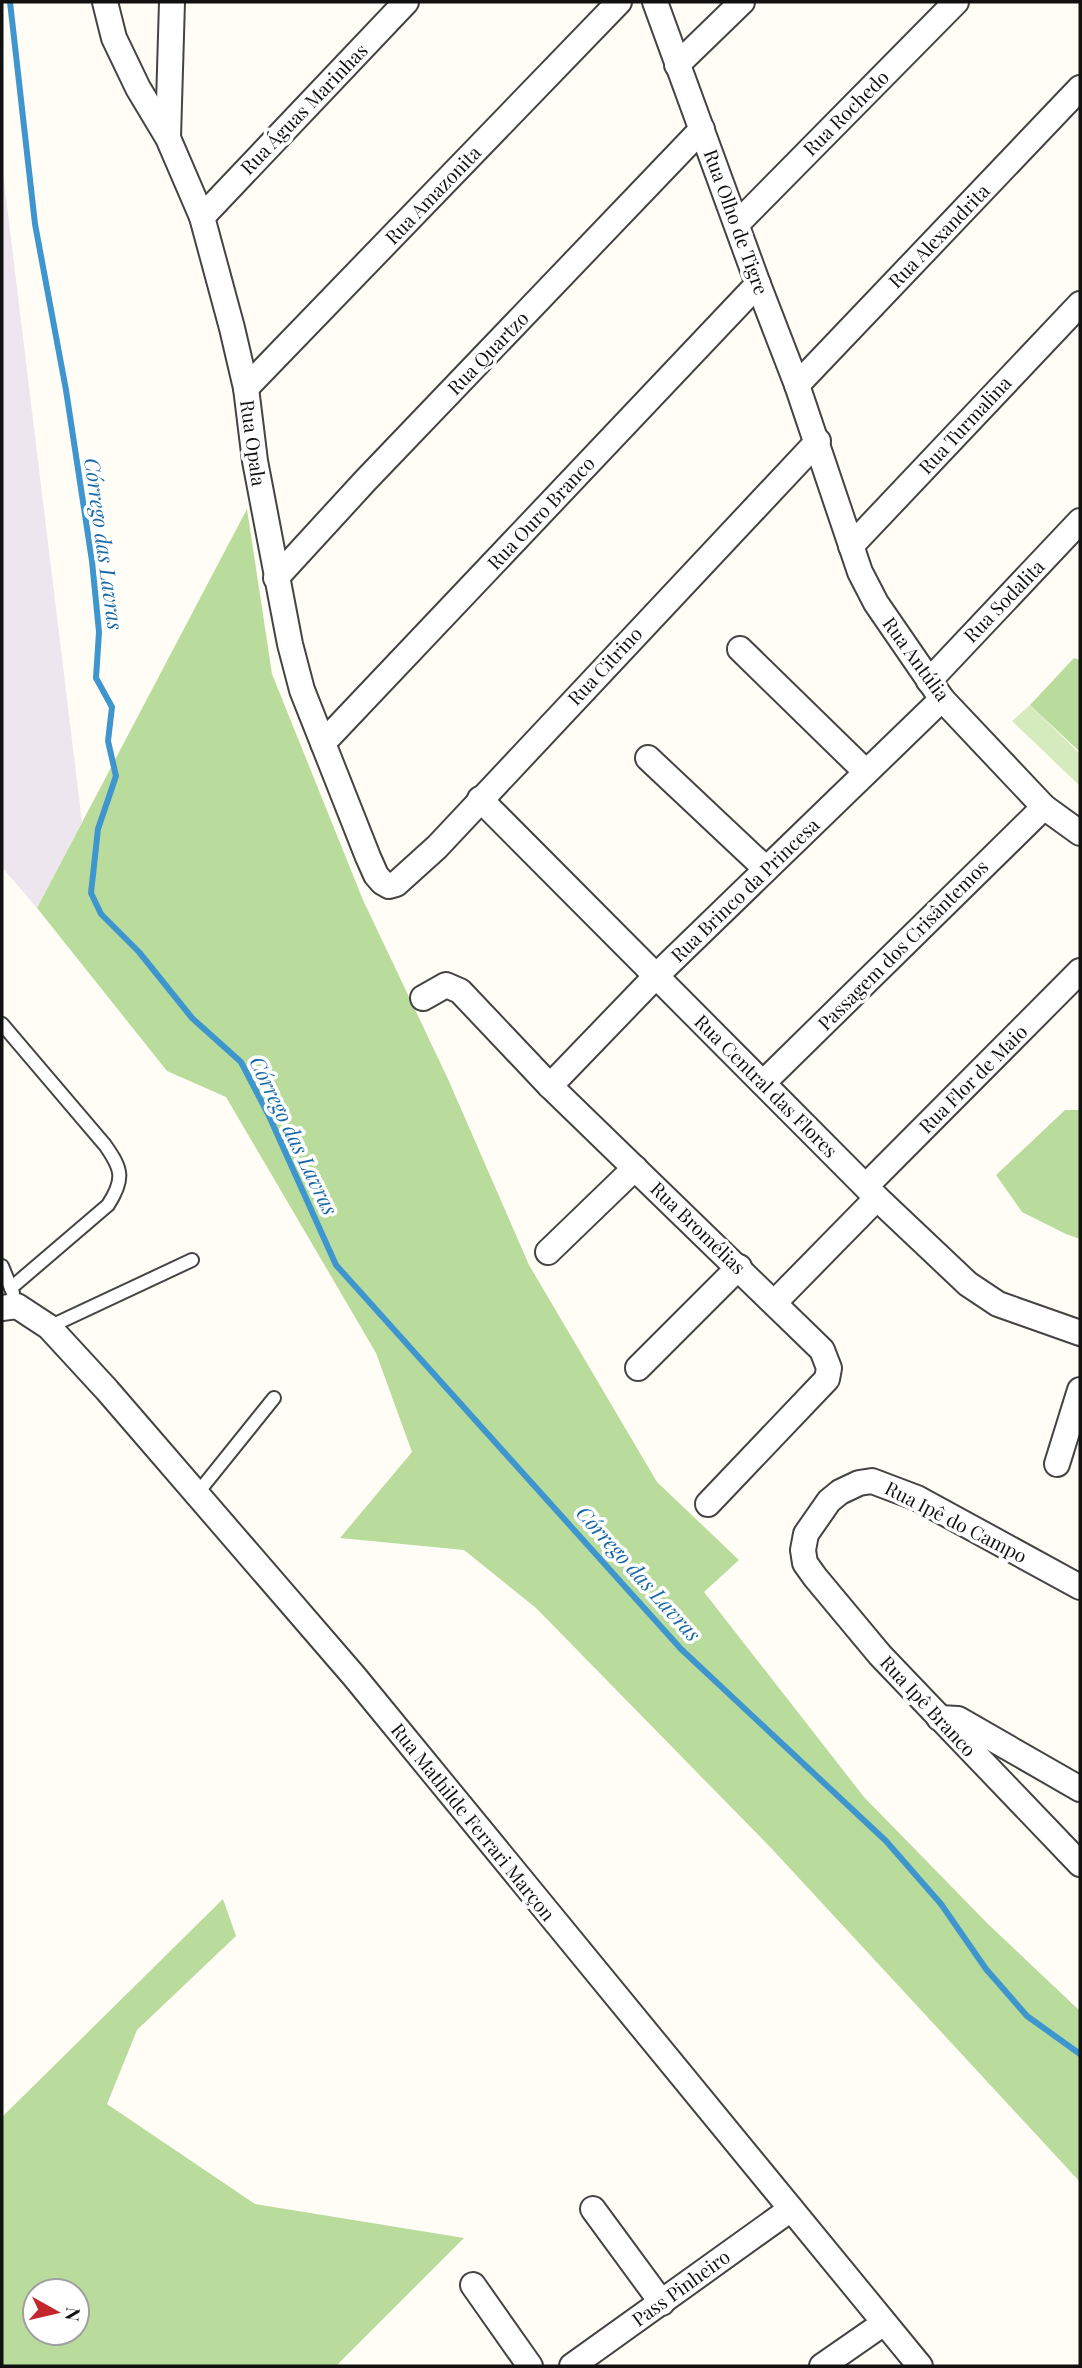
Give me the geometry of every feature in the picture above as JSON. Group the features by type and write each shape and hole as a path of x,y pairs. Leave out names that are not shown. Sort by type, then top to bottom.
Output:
{"street":[{"name":"Rua Opala","path":"104,2 114,38 138,88 168,138 202,216 246,388 255,461 276,578 302,690 376,875 389,886"},
{"path":"168,138 172,2"},
{"name":"Rua Águas Marinhas","path":"202,216 406,2"},
{"name":"Rua Amazonita","path":"246,388 619,2"},
{"name":"Rua Olho de Tigre","path":"655,2 818,441"},
{"path":"677,65 742,2"},
{"name":"Rua Rochedo","path":"737,224 956,2"},
{"name":"Rua Alexandrita","path":"797,384 1080,88"},
{"name":"Rua Quartzo","path":"276,578 365,481 702,129"},
{"name":"Rua Ouro Branco","path":"324,743 758,284"},
{"name":"Rua Turmalina","path":"851,546 1080,304"},
{"name":"Rua Antúlia","path":"818,441 860,572 876,603 936,690 1044,807 1080,834"},
{"name":"Rua Citrino","path":"389,886 396,884 428,856 818,441"},
{"name":"Rua Sodalita","path":"936,690 1080,521"},
{"path":"740,649 866,772"},
{"name":"Rua Brinco da Princesa","path":"550,1086 656,976 866,772 936,690"},
{"path":"648,758 766,869"},
{"name":"Rua Central das Flores","path":"480,799 872,1192 968,1284 998,1304 1080,1333"},
{"name":"Passagem dos Crisântemos","path":"763,1083 1044,807"},
{"name":"Rua Flor de Maio","path":"775,1302 872,1192 1080,971"},
{"name":"Rua Bromélias","path":"423,998 446,985 460,991 550,1086 822,1350 827,1359 827,1378 708,1504"},
{"path":"548,1252 635,1168"},
{"path":"638,1368 739,1267"},
{"name":"Rua Mathilde Ferrari Marçon","path":"10,1301 49,1327 354,1676 920,2366"},
{"path":"1057,1464 1080,1390"},
{"name":"Rua Ipê do Campo","path":"806,1534 830,1501 840,1492 859,1483 872,1481 917,1498 1080,1587"},
{"name":"Rua Ipê Branco","path":"806,1534 803,1550 805,1563 815,1577 880,1655 938,1718 1080,1864"},
{"path":"938,1718 958,1719 1080,1789"},
{"path":"593,2209 662,2302"},
{"name":"Pass Pinheiro","path":"576,2365 791,2209"},
{"path":"473,2285 530,2366"},
{"path":"822,2366 884,2323"}],"lane":[{"path":"2,1024 105,1145 117,1162 121,1177 117,1191 108,1205 58,1245 10,1301"},
{"path":"49,1327 192,1259"},
{"path":"2,1265 10,1301"},
{"path":"196,1495 274,1398"}],"shaded area":[{"path":"2,165 82,822 37,908 2,867"}],"green space":[{"path":"247,509 272,674 363,900 448,1079 529,1265 657,1482 739,1560 704,1592 864,1797 988,1924 1080,2011 1080,2182 772,1849 536,1608 464,1550 340,1538 412,1452 376,1353 226,1097 167,1071 37,908"},
{"path":"1074,658 1080,660 1080,752 1030,705"},
{"path":"1030,705 1080,754 1080,786 1012,721"},
{"path":"1065,1110 1080,1110 1080,1239 1022,1212 996,1175"},
{"path":"223,1899 236,1936 137,2030 107,2104 255,2204 464,2238 336,2366 2,2366 2,2117"}],"waterway":[{"name":"Córrego das Lavras","path":"10,2 35,224 66,390 92,561 99,632 96,678 112,707 108,741 116,776 98,829 91,893 101,914 139,952 192,1018 241,1062 269,1116 336,1265 681,1649 886,1841 941,1904 986,1969 1027,2016 1080,2054"}]}
